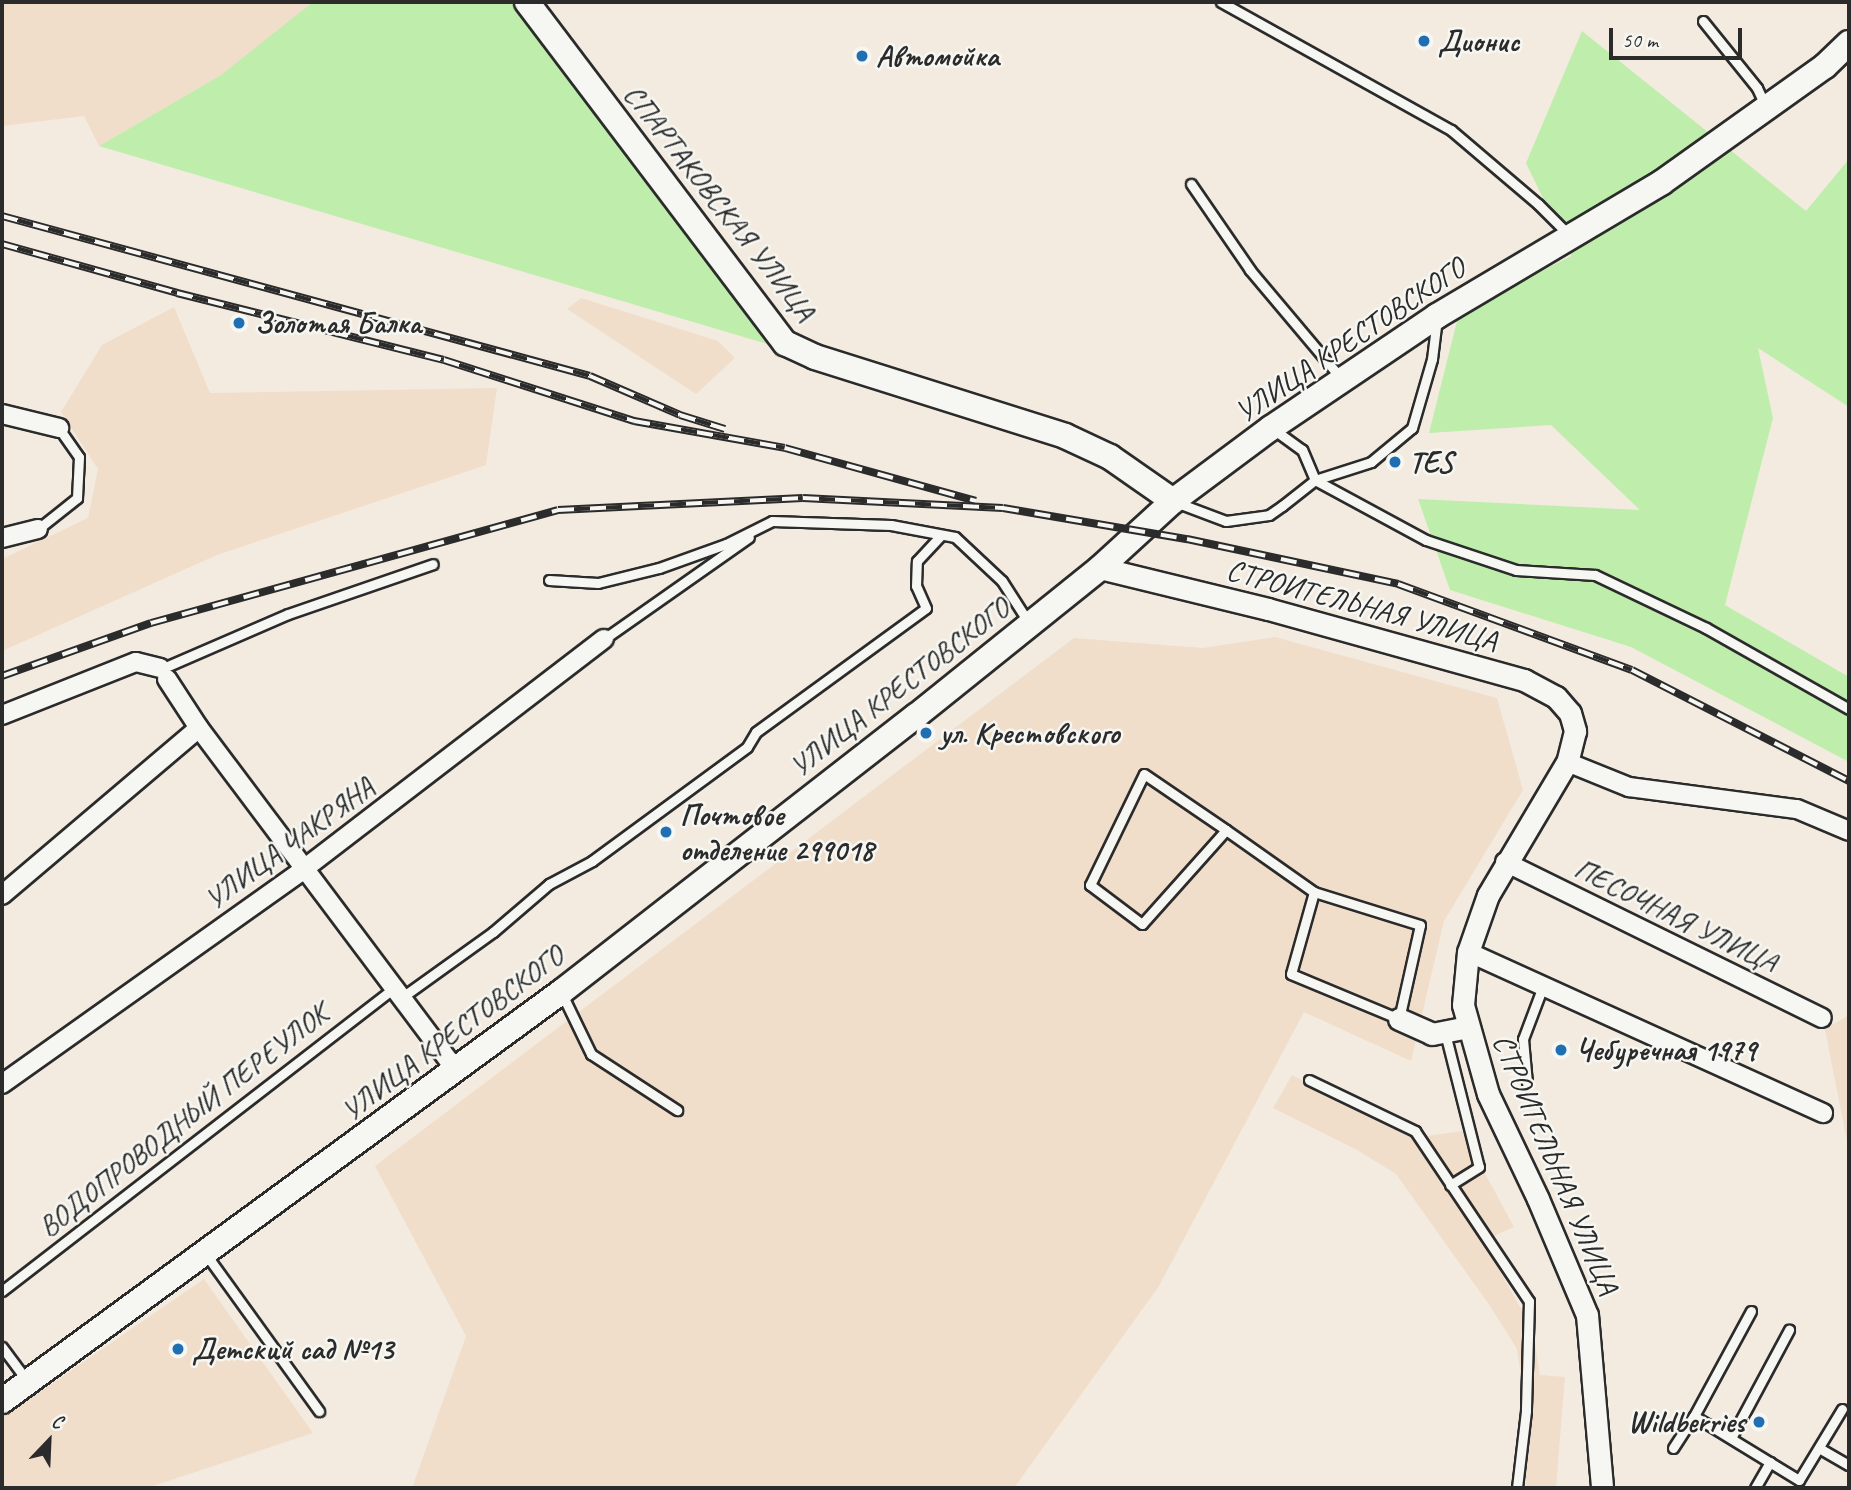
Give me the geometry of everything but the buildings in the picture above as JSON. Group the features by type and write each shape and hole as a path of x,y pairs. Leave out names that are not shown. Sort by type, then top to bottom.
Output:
{"main road":[{"name":"СПАРТАКОВСКАЯ УЛИЦА","path":"527,2 785,343 815,357 1065,436 1110,457 1173,501"},
{"name":"УЛИЦА КРЕСТОВСКОГО","path":"2,1401 561,992 1030,624 1100,568 1173,501 1270,428 1437,316 1661,183 1825,66 1849,43"}],"street":[{"path":"2,414 59,428"},
{"path":"2,538 38,528"},
{"name":"СТРОИТЕЛЬНАЯ УЛИЦА","path":"1100,568 1268,609 1524,680 1556,697 1570,713 1575,730 1567,762 1505,862 1488,895 1468,952 1464,1005 1467,1027 1488,1094 1538,1199 1587,1315 1602,1488"},
{"name":"УЛИЦА ЧАКРЯНА","path":"2,1084 304,869 604,639"},
{"path":"2,715 136,662 164,674 199,728 456,1070"},
{"path":"2,895 199,728"},
{"path":"1567,762 1629,786 1797,809 1849,831"},
{"name":"ПЕСОЧНАЯ УЛИЦА","path":"1505,862 1822,1018"},
{"path":"1468,952 1823,1113"},
{"path":"1399,1019 1432,1034 1467,1027"}],"lane":[{"path":"1221,2 1451,130 1538,204 1570,237"},
{"path":"1703,21 1757,88 1766,108"},
{"path":"1191,184 1250,270 1341,378"},
{"path":"1173,501 1209,517 1240,521 1269,515 1315,480 1371,462 1412,428 1432,359 1437,316"},
{"path":"38,528 77,498 79,457 59,428"},
{"path":"1270,428 1302,450 1315,480 1426,540 1516,570 1595,575 1706,628 1849,709"},
{"path":"604,639 772,521"},
{"path":"549,580 598,583 659,568 726,544 772,521 891,525 955,537 1002,581 1030,624"},
{"name":"ВОДОПРОВОДНЫЙ ПЕРЕУЛОК","path":"2,1291 398,993 493,932 549,884 592,861 747,747 755,733 926,608 916,586 917,561 942,535"},
{"path":"164,674 288,614 433,564"},
{"path":"1226,830 1142,925 1090,885 1144,774 1226,830 1314,892 1420,925 1399,1019 1291,974 1314,892"},
{"path":"1527,1083 1523,1040 1543,986"},
{"path":"561,992 591,1054 677,1110"},
{"path":"1444,1031 1479,1167 1450,1185"},
{"path":"1310,1080 1415,1131 1528,1301 1526,1411 1517,1488"},
{"path":"205,1253 318,1411"},
{"path":"1673,1448 1694,1416 1751,1311"},
{"path":"1731,1438 1789,1330"},
{"path":"2,1347 28,1382"},
{"path":"1694,1416 1800,1480 1842,1409"},
{"path":"1819,1448 1849,1465"},
{"path":"1755,1488 1770,1462"}],"shaded area":[{"path":"2,2 319,2 221,75 99,146 84,116 2,126"},
{"path":"581,298 718,341 735,358 696,394 567,309"},
{"path":"174,307 210,393 497,388 486,465 217,555 2,651 2,559 88,518 98,469 61,412 102,345"},
{"path":"1275,637 1497,698 1523,790 1444,921 1411,1061 1304,1012 1159,1286 1014,1488 412,1488 466,1336 375,1166 1074,638 1203,648"},
{"path":"1849,1015 1849,1152 1825,1029"},
{"path":"1292,1075 1413,1138 1462,1131 1514,1227 1483,1241 1533,1330 1540,1375 1565,1377 1556,1488 1526,1488 1526,1411 1517,1349 1490,1306 1396,1174 1357,1150 1273,1108"},
{"name":"Детский сад №13","path":"204,1279 313,1433 147,1488 2,1488 2,1418"}],"green space":[{"path":"313,2 513,2 543,37 767,344 99,146 221,75"},
{"path":"1582,31 1806,211 1849,159 1849,407 1758,348 1773,418 1725,605 1849,677 1849,762 1631,647 1450,590 1418,499 1640,510 1551,425 1429,433 1459,313 1571,256 1526,163"}],"railway":[{"path":"2,216 590,376 680,415 725,429"},
{"path":"2,244 177,293 444,360 634,421 785,448 976,501"},
{"path":"2,676 151,623 558,510 803,498 1003,508 1187,539 1398,584 1632,670 1849,781"}],"place":[{"name":"Дионис","path":"1424,41"},
{"name":"Автомойка","path":"862,56"},
{"name":"Золотая Балка","path":"239,323"},
{"name":"TES","path":"1395,462"},
{"name":"ул. Крестовского","path":"926,733"},
{"name":"Почтовое отделение 299018","path":"666,832"},
{"name":"Чебуречная 1979","path":"1561,1050"},
{"name":"Детский сад №13","path":"178,1349"},
{"name":"Wildberries","path":"1759,1422"}]}
